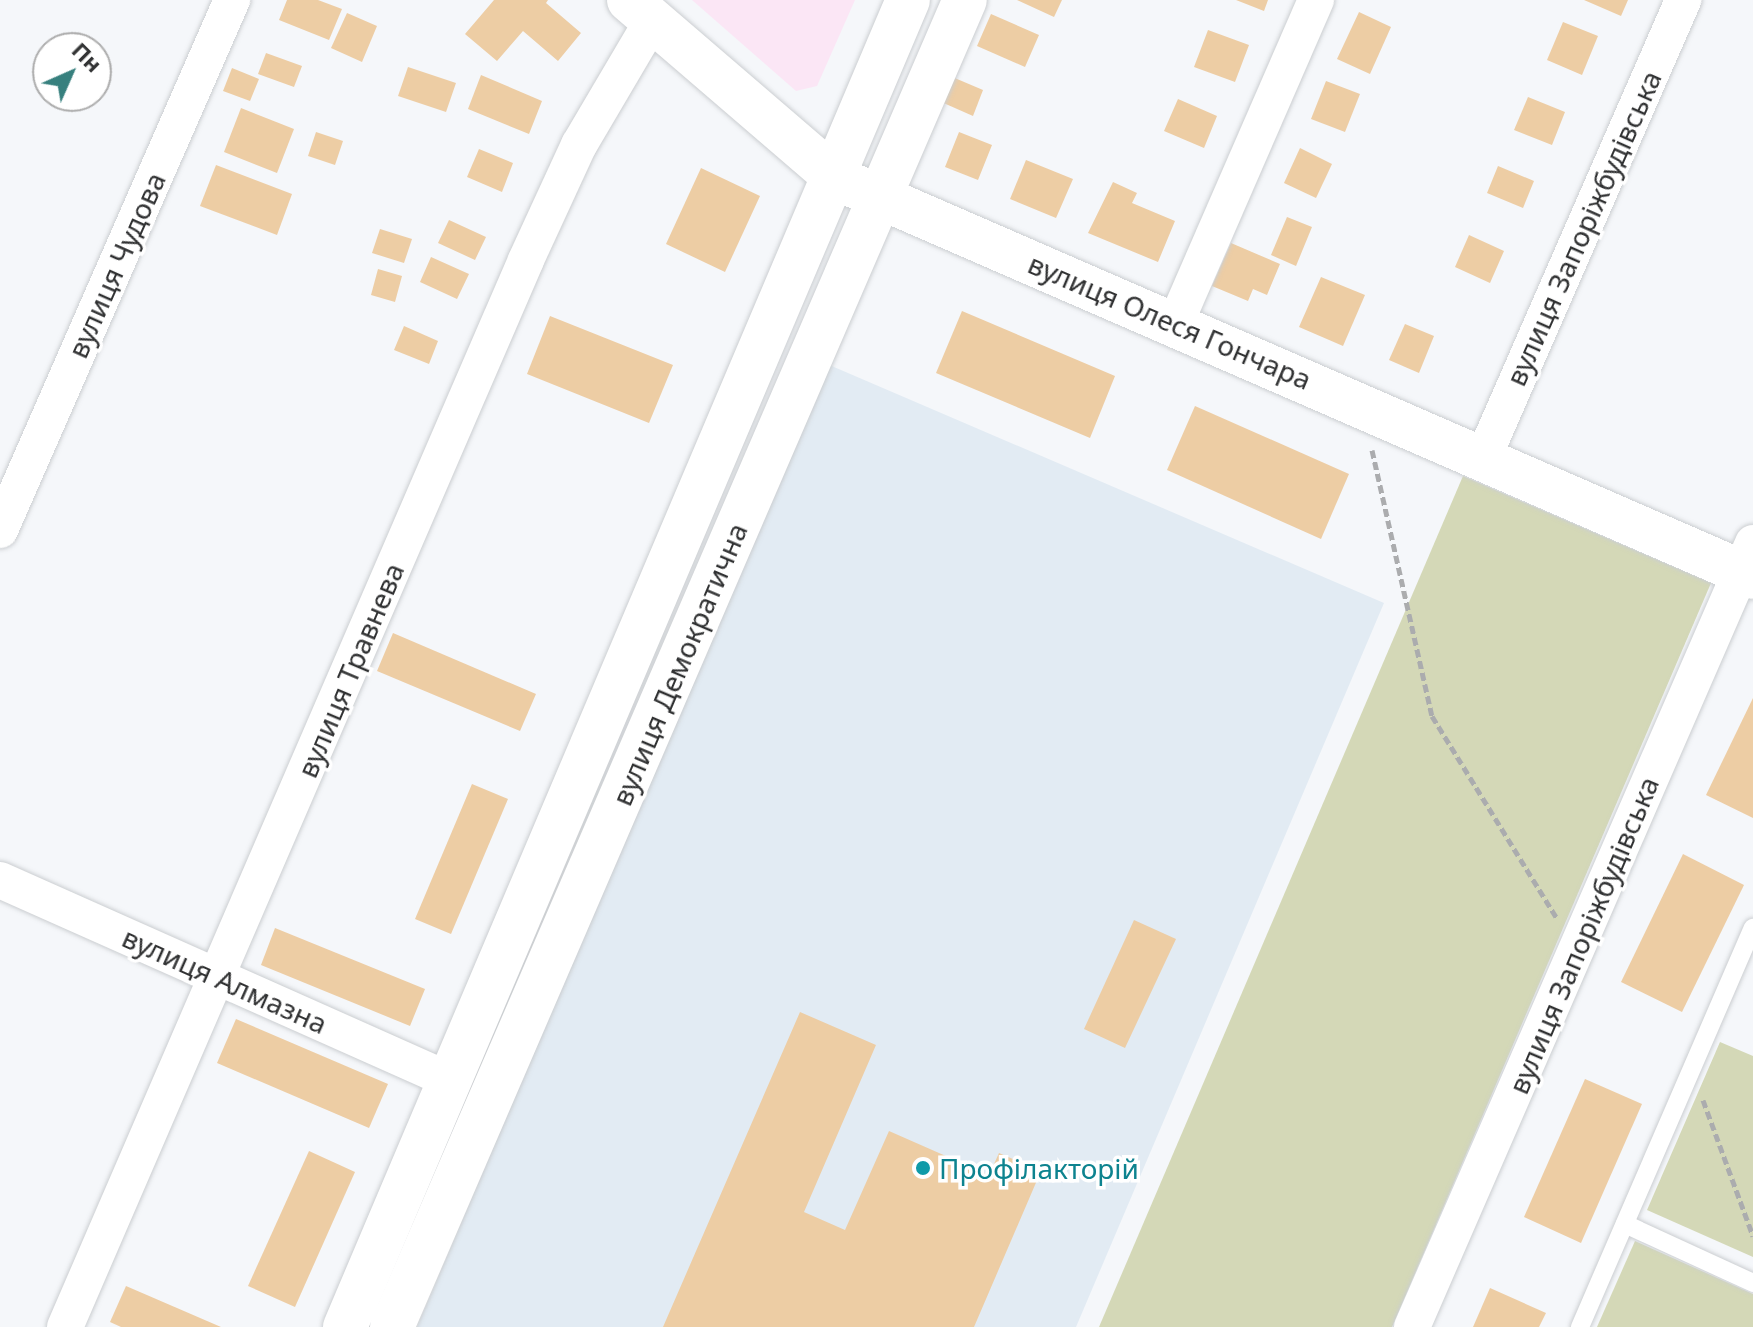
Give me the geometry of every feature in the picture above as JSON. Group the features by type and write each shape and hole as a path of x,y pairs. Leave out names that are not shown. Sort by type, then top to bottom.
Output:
{"street":[{"name":"вулиця Чудова","path":"0,530 232,0"},
{"name":"вулиця Демократична","path":"345,1327 836,178 908,0"},
{"name":"вулиця Демократична","path":"392,1327 965,0"},
{"path":"1176,322 1316,0"},
{"name":"вулиця Запоріжбудівська","path":"1484,456 1683,0"},
{"name":"вулиця Олеся Гончара","path":"641,10 836,178 1484,456 1749,564"},
{"name":"вулиця Травнева","path":"65,1327 219,977 526,260 641,10"},
{"name":"вулиця Запоріжбудівська","path":"1412,1327 1749,564"},
{"name":"вулиця Алмазна","path":"0,880 450,1080"}],"lane":[{"path":"1580,1327 1753,928"},
{"path":"1625,1224 1753,1283"}],"path":[{"path":"1361,403 1432,716 1576,950"},
{"path":"1692,1069 1753,1236"}],"shaded area":[{"path":"692,0 855,0 817,86 796,91"},
{"path":"827,364 1384,603 1076,1327 417,1327"}],"green space":[{"path":"1463,476 1711,583 1392,1327 1099,1327"},
{"path":"1720,1042 1753,1056 1753,1257 1647,1210"},
{"path":"1635,1241 1753,1294 1753,1327 1597,1327"}],"building":[{"path":"287,0 318,0 342,9 329,40 279,20"},
{"path":"494,0 548,0 546,3 581,33 558,61 523,31 497,61 465,34"},
{"path":"1017,0 1062,0 1054,17"},
{"path":"1236,0 1268,0 1264,11"},
{"path":"1584,0 1628,0 1621,16"},
{"path":"1359,12 1391,27 1370,74 1337,59"},
{"path":"347,13 377,26 362,62 331,48"},
{"path":"991,14 1039,35 1025,67 977,46"},
{"path":"1563,22 1598,36 1582,75 1547,60"},
{"path":"1208,30 1249,45 1235,82 1194,67"},
{"path":"266,53 302,66 294,87 258,74"},
{"path":"408,67 456,83 446,112 398,96"},
{"path":"232,68 259,79 250,101 223,91"},
{"path":"481,75 542,101 529,134 468,109"},
{"path":"950,76 983,90 973,116 939,101"},
{"path":"1326,81 1360,94 1345,132 1311,119"},
{"path":"1528,97 1565,112 1552,145 1514,130"},
{"path":"1178,99 1217,116 1204,148 1164,131"},
{"path":"241,108 294,129 277,173 224,152"},
{"path":"316,132 343,141 335,165 308,156"},
{"path":"959,132 992,145 978,180 945,167"},
{"path":"1300,148 1332,164 1316,198 1284,183"},
{"path":"479,149 513,163 502,192 467,177"},
{"path":"1026,160 1073,179 1056,218 1010,199"},
{"path":"216,165 292,194 277,235 200,206"},
{"path":"1498,166 1534,181 1523,208 1487,193"},
{"path":"701,168 760,196 725,272 666,244"},
{"path":"1113,182 1137,193 1132,203 1175,221 1158,262 1088,233"},
{"path":"1287,217 1312,227 1296,266 1271,255"},
{"path":"449,220 486,237 475,260 438,243"},
{"path":"380,229 412,239 404,263 372,253"},
{"path":"1469,235 1504,251 1490,283 1455,267"},
{"path":"1231,243 1280,264 1267,295 1253,289 1248,301 1212,286"},
{"path":"431,257 469,274 457,299 420,282"},
{"path":"378,269 402,276 395,302 371,295"},
{"path":"1321,277 1365,295 1343,346 1299,327"},
{"path":"962,311 1115,376 1090,438 936,373"},
{"path":"550,316 673,365 649,423 527,374"},
{"path":"1405,324 1434,336 1419,373 1389,360"},
{"path":"404,326 438,341 429,364 394,350"},
{"path":"1195,406 1349,474 1321,539 1167,470"},
{"path":"393,633 536,694 520,731 377,671"},
{"path":"1753,698 1753,818 1706,795"},
{"path":"472,784 508,799 451,934 415,919"},
{"path":"1683,854 1744,885 1682,1012 1621,982"},
{"path":"1134,920 1176,939 1125,1048 1084,1029"},
{"path":"275,928 425,989 410,1026 261,965"},
{"name":"Профілакторій","path":"800,1012 876,1045 804,1212 845,1230 889,1131 989,1175 999,1153 1041,1171 974,1327 663,1327"},
{"path":"236,1019 388,1084 369,1128 217,1063"},
{"path":"1585,1079 1642,1104 1581,1243 1524,1217"},
{"path":"309,1151 355,1172 295,1307 248,1286"},
{"path":"126,1286 221,1327 121,1327 110,1322"},
{"path":"1490,1288 1546,1313 1539,1327 1473,1327"}],"place":[{"name":"Профілакторій","path":"923,1168"}]}
